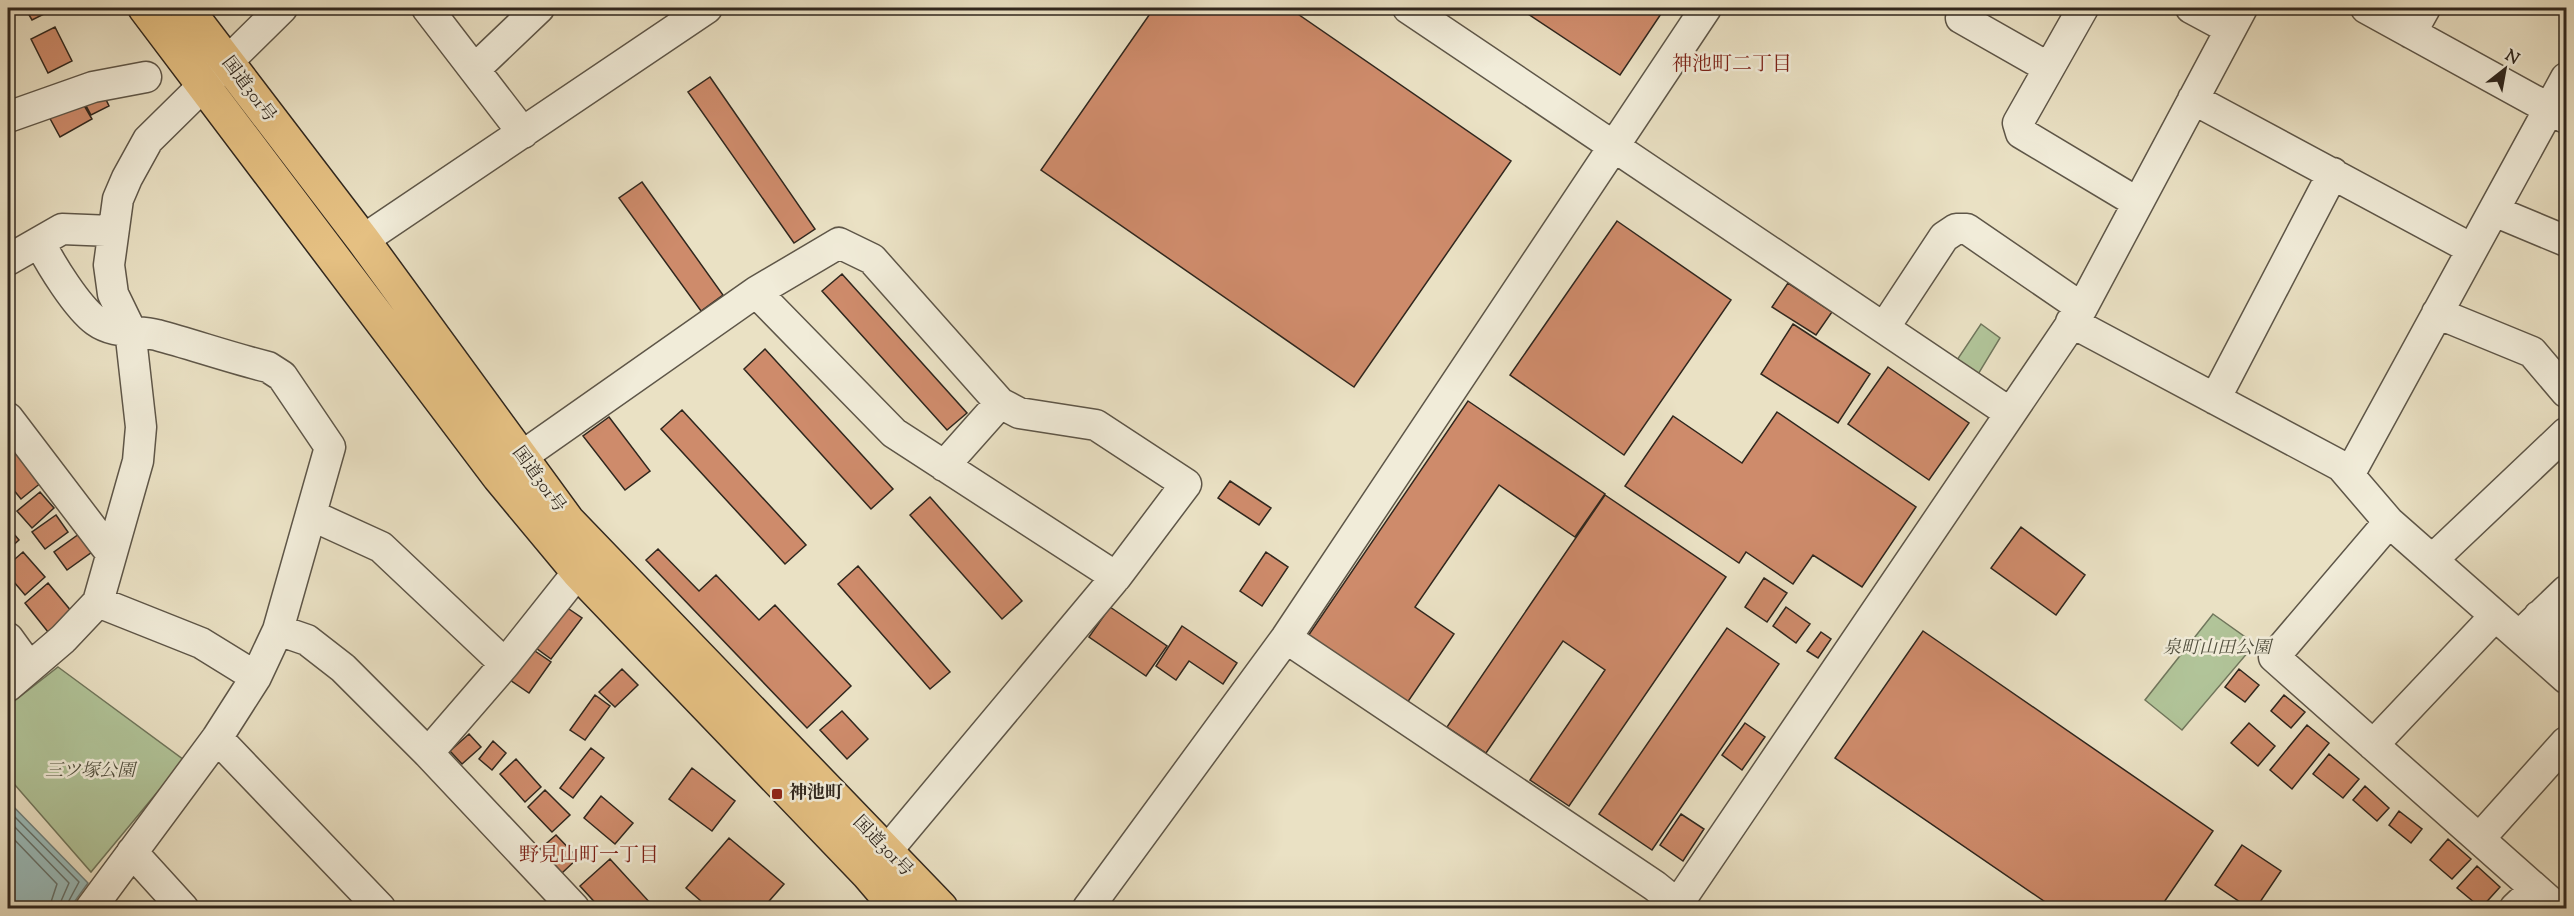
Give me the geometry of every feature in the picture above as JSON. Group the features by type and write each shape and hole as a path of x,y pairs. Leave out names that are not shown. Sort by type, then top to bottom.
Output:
{"highway":[{"name":"国道301号","path":"145,8 499,477 578,572 860,865 897,909"},
{"name":"国道301号","path":"186,8 363,240 568,521 941,909"}],"street":[{"path":"8,687 63,639 98,602 141,445 130,329 113,294 109,265 118,199 134,161 148,140 202,84 282,8"},
{"path":"427,8 523,133"},
{"path":"475,69 539,8"},
{"path":"363,240 707,8"},
{"path":"1407,8 2010,413"},
{"path":"1088,909 1286,638 1706,8"},
{"path":"2083,8 2018,123 2021,133 2138,203"},
{"path":"1286,638 1655,886 1678,908 2076,315 2236,18 2191,8"},
{"path":"2366,8 2418,20 2558,113"},
{"path":"1961,18 2049,68"},
{"path":"8,117 93,87 146,77"},
{"path":"2349,476 2472,249 2558,113 2566,78"},
{"path":"2193,99 2472,249"},
{"path":"2215,399 2333,173"},
{"path":"2494,211 2566,241"},
{"path":"19,247 62,229 112,231"},
{"path":"1884,328 1944,237 1956,229 1966,229 2076,315 2215,399 2341,466 2390,522 2495,616 2566,638"},
{"path":"521,457 756,292 839,243 872,259 1000,402 1019,412 1096,425 1186,484 1116,577 886,852"},
{"path":"19,247 50,263 94,320 112,330 130,329 268,367 282,376 330,447 278,630 256,677 217,738 91,909"},
{"path":"756,292 894,434 1116,577"},
{"path":"2438,313 2532,352 2566,392"},
{"path":"944,466 1000,402"},
{"path":"8,418 110,552"},
{"path":"2432,560 2566,434"},
{"path":"311,515 381,547 505,664"},
{"path":"2390,522 2274,657 2480,838 2525,899 2557,909"},
{"path":"428,753 505,664 578,572"},
{"path":"2529,626 2566,591"},
{"path":"98,602 201,643 256,677"},
{"path":"2373,745 2495,616"},
{"path":"2529,626 2566,678"},
{"path":"278,630 307,640 326,652 428,753 574,909"},
{"path":"8,638 29,667"},
{"path":"217,738 380,909"},
{"path":"2480,838 2566,741"},
{"path":"132,852 183,909"}],"green space":[{"path":"1981,324 2000,338 1974,381 1953,366"},
{"name":"泉町山田公園","path":"2213,614 2255,644 2182,730 2145,700"},
{"name":"三ツ塚公園","path":"58,667 184,760 91,872 8,777 8,706"}],"water":[{"path":"8,801 88,883 70,908 8,908"}],"building":[{"path":"25,8 56,8 32,20"},
{"path":"1154,8 1289,8 1511,161 1354,387 1041,170"},
{"path":"1519,8 1665,8 1620,75"},
{"path":"55,27 72,61 48,73 31,39"},
{"path":"710,77 815,229 794,243 688,92"},
{"path":"102,91 109,106 91,115 83,100"},
{"path":"78,95 92,119 60,137 47,113"},
{"path":"642,182 723,295 701,311 619,198"},
{"path":"1617,221 1731,300 1624,455 1510,375"},
{"path":"842,274 967,413 947,430 822,291"},
{"path":"1788,283 1832,312 1816,335 1772,307"},
{"path":"1793,324 1870,374 1838,423 1761,374"},
{"path":"765,349 893,489 871,509 744,369"},
{"path":"1888,367 1969,423 1929,480 1848,424"},
{"path":"1468,401 1605,494 1575,537 1499,485 1415,607 1454,634 1407,703 1308,636"},
{"path":"682,410 806,545 785,564 661,429"},
{"path":"1777,412 1916,507 1862,587 1813,555 1793,584 1746,552 1739,563 1625,486 1673,416 1742,463"},
{"path":"609,417 650,471 625,490 583,436"},
{"path":"11,445 42,482 21,499 8,483 8,448"},
{"path":"1230,481 1271,508 1259,525 1218,498"},
{"path":"40,492 54,508 32,528 17,511"},
{"path":"1605,495 1726,577 1569,806 1530,780 1605,670 1563,641 1486,753 1447,727"},
{"path":"930,497 1022,601 1002,619 910,515"},
{"path":"56,515 68,532 45,549 32,532"},
{"path":"8,527 19,540 8,550"},
{"path":"2021,527 2085,575 2056,615 1991,568"},
{"path":"79,534 92,552 67,570 54,552"},
{"path":"658,549 699,591 716,575 759,620 775,605 851,686 807,728 646,560"},
{"path":"23,552 45,577 25,595 8,575 8,565"},
{"path":"1266,552 1288,567 1262,606 1240,591"},
{"path":"858,566 950,672 930,689 838,584"},
{"path":"1764,578 1787,593 1767,622 1745,607"},
{"path":"48,583 72,612 48,632 25,603"},
{"path":"566,607 582,618 551,659 536,648"},
{"path":"1110,607 1167,646 1146,676 1089,637"},
{"path":"1786,607 1810,624 1796,643 1773,626"},
{"path":"1182,626 1237,663 1223,684 1189,661 1176,680 1156,666"},
{"path":"1727,628 1779,664 1652,850 1599,814"},
{"path":"1923,631 2213,831 2160,908 2054,908 1835,758"},
{"path":"1821,632 1831,639 1818,658 1807,651"},
{"path":"532,649 551,662 529,693 510,680"},
{"path":"622,669 638,685 615,707 599,692"},
{"path":"2239,669 2259,685 2245,702 2225,687"},
{"path":"595,695 610,706 585,740 570,730"},
{"path":"2284,695 2305,712 2291,728 2271,711"},
{"path":"842,711 868,739 847,759 820,730"},
{"path":"1745,723 1765,737 1742,770 1722,755"},
{"path":"2249,723 2275,746 2258,766 2231,743"},
{"path":"2307,725 2329,743 2292,789 2270,770"},
{"path":"469,734 481,747 462,764 450,751"},
{"path":"493,741 506,753 492,770 479,759"},
{"path":"591,748 604,758 573,798 560,788"},
{"path":"2329,754 2359,779 2343,798 2313,774"},
{"path":"516,759 541,787 525,802 500,774"},
{"path":"692,768 735,801 712,831 669,799"},
{"path":"2365,786 2389,808 2377,821 2353,800"},
{"path":"545,790 570,815 552,832 528,807"},
{"path":"601,796 633,823 615,844 584,818"},
{"path":"2399,811 2422,829 2411,843 2389,825"},
{"path":"1681,814 1704,829 1683,861 1660,845"},
{"path":"556,835 578,858 562,873 540,849"},
{"path":"729,838 784,884 763,908 709,908 686,888"},
{"path":"2448,839 2471,859 2452,879 2430,860"},
{"path":"2242,845 2281,871 2256,908 2249,908 2215,885"},
{"path":"610,859 653,906 650,908 600,908 580,886"},
{"path":"2477,866 2500,887 2481,908 2457,888"}],"place":[{"name":"神池町","path":"777,794"}],"district":[{"name":"神池町二丁目","path":"1732,65"},
{"name":"野見山町一丁目","path":"589,856"}]}
